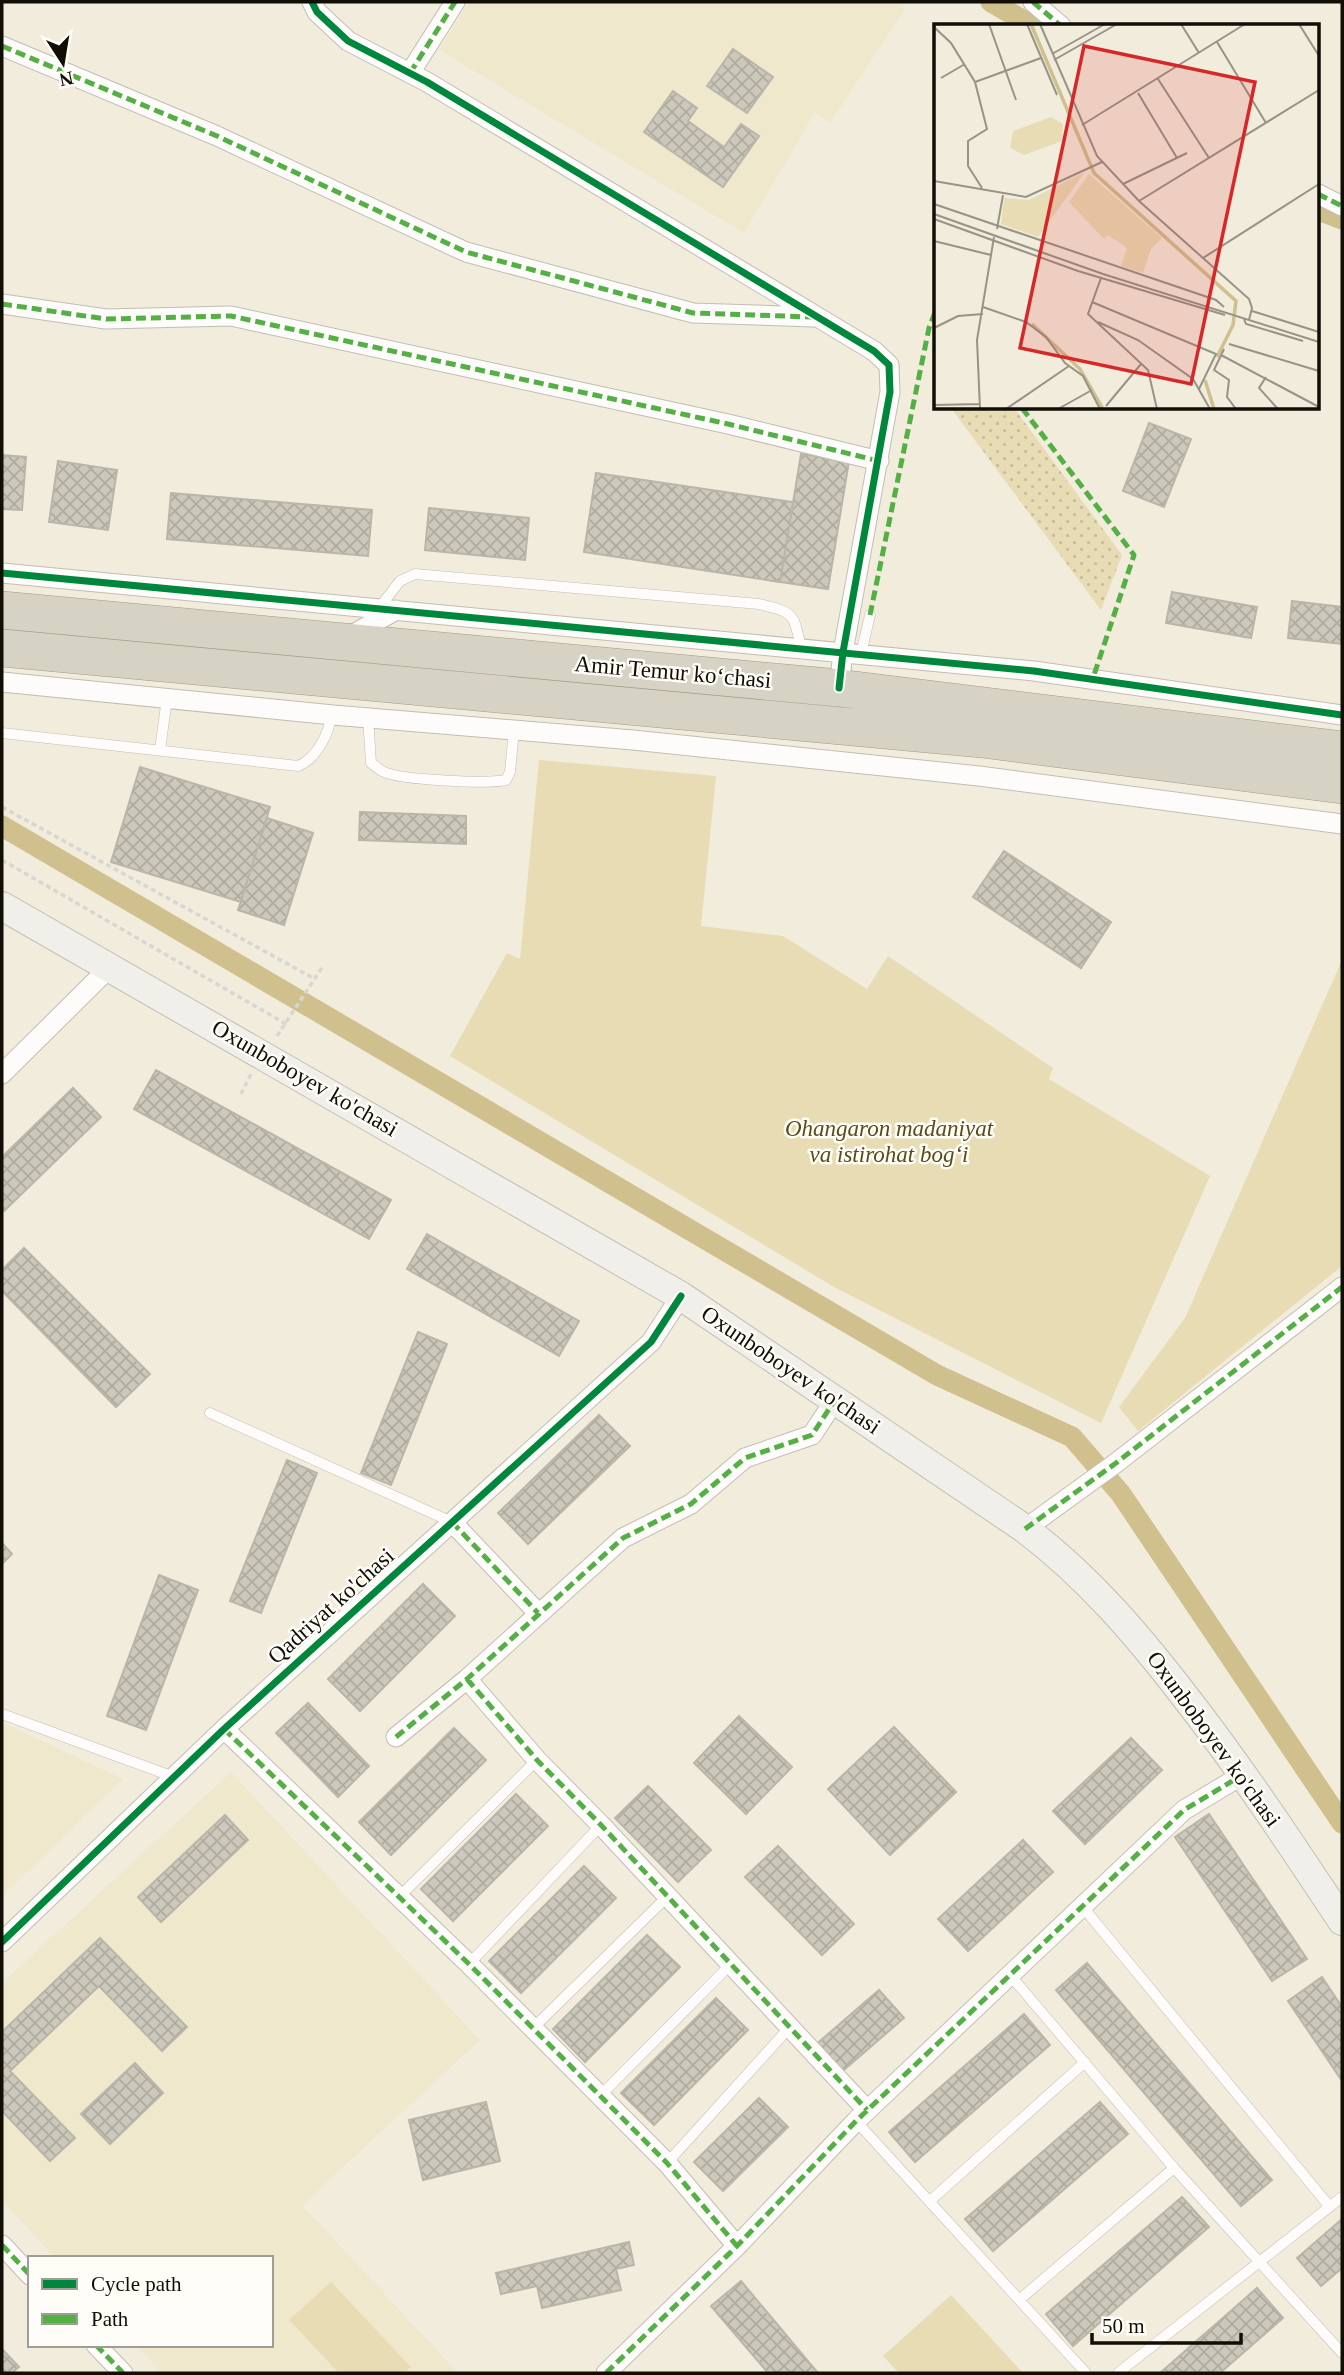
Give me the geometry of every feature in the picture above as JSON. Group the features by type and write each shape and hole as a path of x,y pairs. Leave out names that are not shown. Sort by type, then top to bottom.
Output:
{"highway":[{"name":"Amir Temur koʻchasi","path":"2,610 839,688 1342,750"},
{"name":"Amir Temur koʻchasi","path":"2,648 982,739 1342,785"}],"main road":[{"name":"Oxunboboyev ko'chasi","path":"2,906 681,1296 1025,1529 1059,1556 1120,1615 1244,1774 1342,1921"}],"street":[{"path":"312,2 317,12 348,41 410,73 874,351 889,365 890,392 852,653 839,688"},
{"path":"410,73 456,2"},
{"path":"1033,2 1059,24"},
{"path":"2,46 217,136 466,252 692,313 817,317"},
{"path":"1320,195 1342,206"},
{"path":"2,304 106,318 231,316 715,421 879,461"},
{"path":"2,573 1046,672 1342,715"},
{"path":"342,640 387,609"},
{"path":"2,682 979,776 1342,824"},
{"path":"2,1074 110,967"},
{"path":"1025,1529 1116,1463 1342,1287"},
{"name":"Qadriyat ko'chasi","path":"2,1942 224,1729 651,1342 681,1296"},
{"path":"396,1737 467,1679 623,1538 691,1504 745,1458 812,1434 835,1400"},
{"path":"453,1522 538,1613"},
{"path":"467,1679 537,1760 790,2027 862,2116"},
{"path":"224,1729 469,1964 667,2163 737,2246"},
{"path":"606,2373 737,2246 862,2116 1184,1810 1244,1774"},
{"path":"2,2245 28,2273"},
{"path":"98,2347 123,2373"}],"lane":[{"path":"387,609 400,581 415,574 759,604 787,611 795,621 802,648"},
{"path":"852,653 870,615"},
{"path":"160,750 167,698"},
{"path":"2,733 298,766 307,763 330,728 331,714"},
{"path":"368,718 371,763 385,773 431,779 493,782 506,780 510,772 514,730"},
{"path":"210,1413 453,1522"},
{"path":"2,1714 175,1777"},
{"path":"399,1897 537,1760"},
{"path":"469,1964 601,1825"},
{"path":"533,2028 668,1896"},
{"path":"1082,1906 1330,2207"},
{"path":"600,2096 731,1964"},
{"path":"1010,1975 1174,2168 1342,2353"},
{"path":"667,2163 790,2027"},
{"path":"930,2202 1085,2062"},
{"path":"862,2116 930,2202 1086,2373"},
{"path":"1019,2300 1174,2168"},
{"path":"1118,2373 1342,2197"}],"path":[{"path":"2,807 313,981"},
{"path":"2,860 286,1024"},
{"path":"277,1037 323,966"}],"shaded area":[{"path":"469,2 898,2 905,9 830,123 815,112 744,233 439,50"},
{"path":"2,1722 123,1779 2,1896"},
{"path":"231,1772 480,2040 302,2205 458,2373 162,2373 138,2347 273,2347 273,2256 53,2256 2,2200 2,1983"}],"green space":[{"path":"952,410 1015,410 1122,555 1101,610"},
{"name":"Ohangaron madaniyat va istirohat bogʻi","path":"539,760 716,776 701,926 783,936 867,989 888,956 1053,1068 1049,1079 1210,1176 1101,1423 834,1287 450,1056 507,953 520,959"},
{"path":"1342,960 1342,1266 1138,1431 1119,1407 1185,1318"},
{"path":"331,2282 411,2367 404,2373 339,2373 289,2320"},
{"path":"951,2295 1023,2373 899,2373 883,2356"}],"building":[{"path":"733,49 773,77 747,113 707,86"},
{"path":"673,91 697,108 688,121 724,147 741,124 759,136 723,187 644,132"},
{"path":"1149,423 1191,439 1164,507 1123,491"},
{"path":"801,454 849,461 828,589 780,582"},
{"path":"2,455 26,457 22,510 2,509"},
{"path":"58,461 117,470 108,530 49,522"},
{"path":"596,473 793,502 780,582 584,552"},
{"path":"171,493 372,510 368,556 167,539"},
{"path":"429,508 529,518 525,560 425,550"},
{"path":"1172,592 1257,607 1251,638 1166,623"},
{"path":"1292,601 1342,607 1342,644 1288,638"},
{"path":"140,767 270,807 241,902 111,862"},
{"path":"360,812 466,816 466,844 359,840"},
{"path":"267,818 313,833 284,925 238,910"},
{"path":"1004,851 1111,922 1081,968 973,897"},
{"path":"156,1070 391,1200 369,1239 134,1109"},
{"path":"73,1088 101,1117 4,1211 2,1157"},
{"path":"427,1234 579,1321 559,1356 407,1269"},
{"path":"24,1248 150,1374 116,1407 2,1291 2,1270"},
{"path":"418,1332 447,1344 391,1485 361,1473"},
{"path":"599,1415 630,1446 528,1544 498,1513"},
{"path":"287,1460 317,1473 261,1613 230,1601"},
{"path":"2,1543 12,1554 2,1564"},
{"path":"159,1575 198,1590 146,1730 107,1716"},
{"path":"423,1584 455,1616 360,1711 328,1679"},
{"path":"308,1703 369,1766 338,1797 276,1733"},
{"path":"739,1716 792,1767 746,1814 694,1763"},
{"path":"894,1727 956,1792 890,1855 828,1789"},
{"path":"454,1728 486,1760 391,1855 359,1822"},
{"path":"1131,1738 1162,1770 1085,1844 1053,1811"},
{"path":"648,1786 711,1850 678,1882 615,1818"},
{"path":"516,1794 548,1826 453,1921 421,1889"},
{"path":"1209,1814 1307,1959 1272,1981 1175,1837"},
{"path":"225,1815 248,1840 161,1922 138,1897"},
{"path":"1023,1840 1053,1872 968,1951 938,1919"},
{"path":"778,1846 854,1924 822,1955 745,1877"},
{"path":"584,1866 616,1898 521,1993 489,1961"},
{"path":"647,1935 680,1967 585,2062 553,2029"},
{"path":"100,1938 187,2027 162,2051 99,1986 10,2071 75,2138 50,2161 2,2111 2,2032"},
{"path":"1087,1963 1272,2180 1241,2206 1056,1990"},
{"path":"1322,1977 1342,2007 1342,2081 1288,2001"},
{"path":"879,1990 904,2018 838,2075 813,2047"},
{"path":"716,1998 748,2030 654,2125 621,2093"},
{"path":"1024,2014 1050,2045 915,2162 889,2132"},
{"path":"135,2063 163,2093 110,2144 81,2114"},
{"path":"759,2098 788,2127 723,2191 694,2162"},
{"path":"486,2102 500,2161 423,2180 409,2120"},
{"path":"1100,2102 1128,2134 993,2251 965,2219"},
{"path":"1182,2197 1209,2227 1073,2346 1046,2314"},
{"path":"1342,2219 1342,2268 1321,2286 1297,2258"},
{"path":"629,2242 634,2265 616,2269 621,2290 542,2308 537,2286 501,2294 496,2273"},
{"path":"741,2281 818,2373 768,2373 711,2306"},
{"path":"1257,2288 1283,2318 1220,2373 1160,2373"},
{"path":"2,2349 19,2367 12,2373 2,2373"}],"waterway":[{"path":"991,2 1030,24"},
{"path":"1320,211 1342,219"},
{"path":"2,826 937,1375 1072,1437 1121,1494 1342,1823"}],"marked path":[{"path":"410,73 455,2"},
{"path":"1033,2 1059,24"},
{"path":"2,46 217,136 466,252 693,313 811,317"},
{"path":"1320,195 1342,206"},
{"path":"2,304 106,319 231,316 728,424 879,461"},
{"path":"870,615 929,328 934,315"},
{"path":"1024,410 1134,555 1093,678"},
{"path":"1025,1529 1116,1463 1342,1287"},
{"path":"396,1737 467,1679 623,1538 691,1504 745,1458 812,1435 835,1400"},
{"path":"452,1522 538,1613"},
{"path":"467,1679 537,1760 867,2110"},
{"path":"224,1729 469,1964 667,2163 737,2246"},
{"path":"606,2373 737,2246 856,2121 1184,1810 1244,1774"},
{"path":"2,2245 28,2273"},
{"path":"98,2347 123,2373"}],"cycle path":[{"path":"312,2 317,12 348,41 427,82 874,351 889,365 890,392 843,652 839,688"},
{"path":"2,573 1034,671 1342,715"},
{"path":"2,1942 224,1729 651,1342 681,1296"}]}
